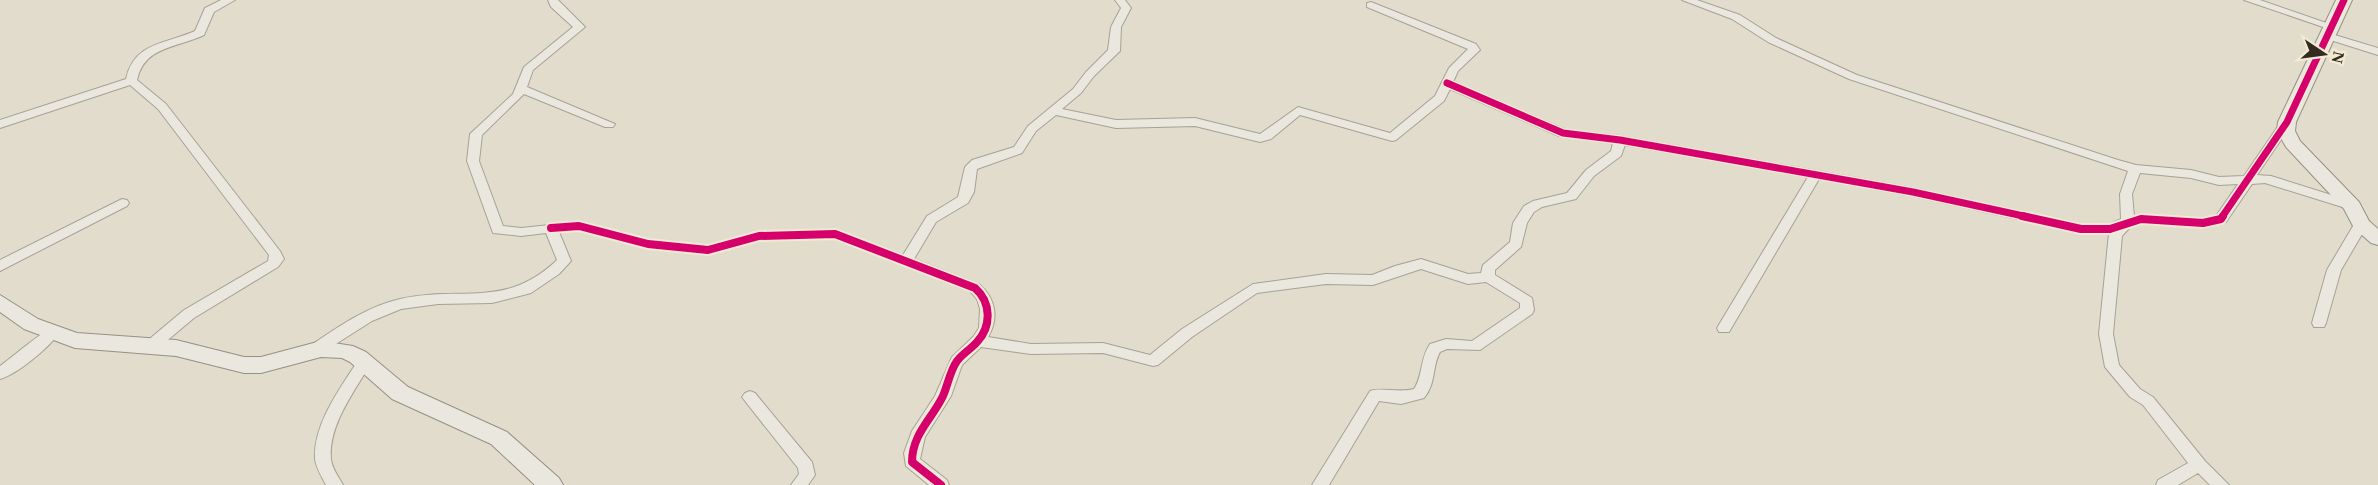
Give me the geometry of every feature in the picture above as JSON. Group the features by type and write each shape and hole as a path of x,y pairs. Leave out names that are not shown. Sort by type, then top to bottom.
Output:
{"street":[{"path":"131,81 132,72 139,58 156,47 200,33 209,10 230,0"},
{"path":"553,0 555,5 580,27 528,69 522,89 510,105 476,134 473,161 498,230 522,232 579,226 648,244 708,250 754,236 826,233 841,235 906,260 983,294 987,304 987,324 983,335 957,362 944,394 918,434 912,452 912,462 940,485"},
{"path":"906,260 919,245 928,222 964,199 969,189 971,167 976,163 1018,150 1032,129 1077,91 1090,74 1114,51 1116,27 1126,8 1120,0"},
{"path":"1687,0 1736,17 1772,40 1853,77 2136,169 2191,174 2219,181 2266,179 2352,206"},
{"path":"2249,0 2378,52"},
{"path":"1447,83 1563,134 1620,140 1913,192 2081,229 2110,229 2128,221 2203,223 2221,219 2287,122 2344,0"},
{"path":"1053,111 1116,124 1195,122 1260,138 1267,136 1298,111 1389,138 1440,98 1453,70 1474,50 1472,46 1371,5"},
{"path":"0,124 131,81 145,89 168,111 176,126 277,257 270,266 189,314 152,345"},
{"path":"522,89 609,124"},
{"path":"2287,122 2286,131 2292,143 2352,206 2361,224 2378,239"},
{"path":"1488,277 1488,268 1516,244 1520,223 1528,209 1538,204 1571,196 1590,173 1617,153 1620,140"},
{"path":"2128,221 2124,193 2136,169"},
{"path":"1724,328 1815,176"},
{"path":"0,266 122,203"},
{"path":"2128,221 2115,235 2106,334 2112,367 2135,393 2148,401 2199,465 2221,485"},
{"path":"2319,323 2334,270 2361,224"},
{"path":"315,350 376,312 399,304 435,298 505,298 528,289 564,261 551,228"},
{"path":"977,340 1031,349 1103,348 1153,362 1187,333 1253,289 1326,279 1373,280 1400,269 1421,264 1468,279 1488,277 1527,301 1527,310 1475,346 1446,344 1435,348 1429,358 1425,386 1419,394 1401,398 1375,395 1320,485"},
{"path":"0,302 31,324 52,333 88,342 152,345 193,351 234,364 252,366 315,350 342,350 364,363 400,393 500,438 551,485"},
{"path":"0,374 36,348 52,333"},
{"path":"335,485 323,461 323,450 345,394 364,363"},
{"path":"750,397 806,466 807,475 799,485"},
{"path":"2164,485 2199,465"}],"cycle path":[{"path":"1447,83 1563,133 1620,140 1913,192 2081,229 2110,229 2128,221 2141,219 2203,223 2221,219 2287,122 2344,0"},
{"path":"551,228 579,226 648,244 708,250 759,236 835,234 975,288 980,292 988,309 986,328 978,341 957,361 943,396 918,435 912,453 912,462 941,485"}]}
